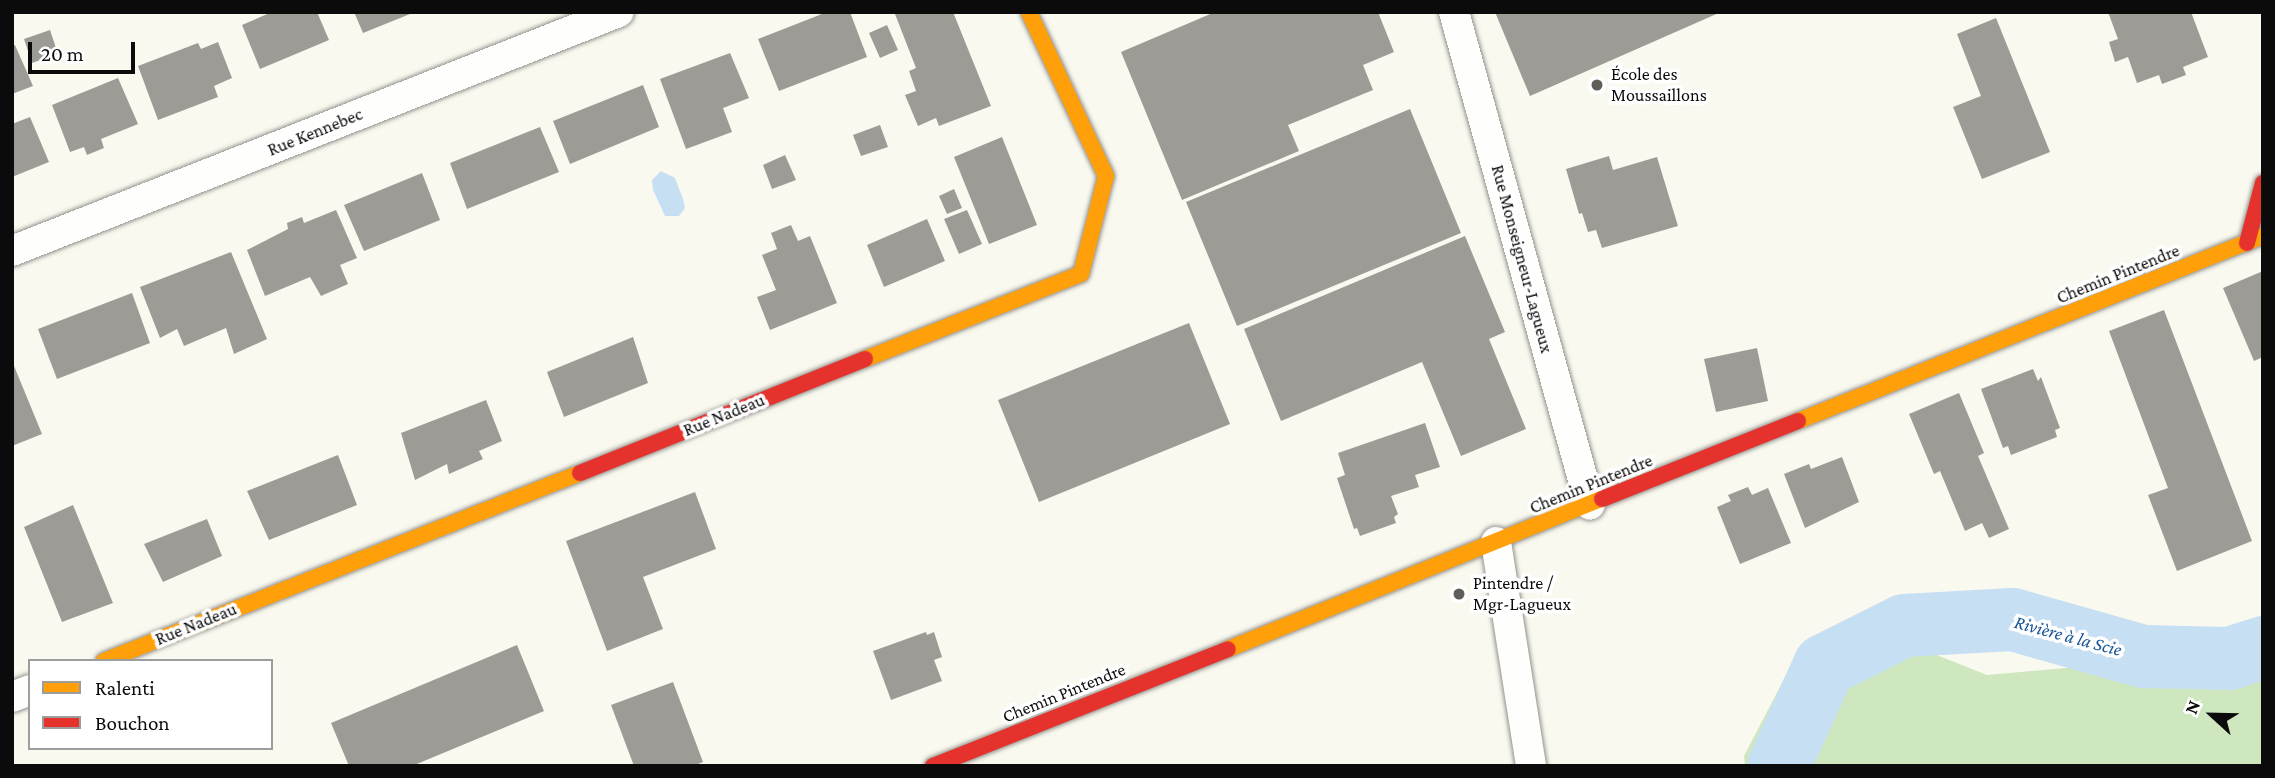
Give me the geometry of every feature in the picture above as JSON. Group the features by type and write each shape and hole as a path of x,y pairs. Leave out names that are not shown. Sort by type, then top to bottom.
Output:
{"street":[{"name":"Rue Kennebec","path":"12,251 619,12"},
{"name":"Rue Nadeau","path":"109,659 1081,274 1106,176 1029,12"},
{"name":"Rue Monseigneur-Lagueux","path":"1454,12 1590,505"},
{"path":"2246,243 2263,183"},
{"name":"Chemin Pintendre","path":"933,766 2263,236"},
{"path":"1496,542 1531,766"}],"green space":[{"path":"1856,623 1987,675 2155,660 2263,629 2263,766 1745,766 1744,756 1797,654"}],"water":[{"path":"661,171 675,178 685,208 679,216 665,216 653,190 652,180"}],"building":[{"path":"272,12 317,12 329,40 260,69 242,25"},
{"path":"354,12 415,12 363,33"},
{"path":"827,12 850,12 867,57 779,91 758,39"},
{"path":"953,12 991,106 939,126 936,118 918,126 905,95 916,91 909,71 916,68 895,14"},
{"path":"1215,12 1378,12 1394,52 1363,65 1373,90 1288,125 1299,151 1182,200 1121,52"},
{"path":"1495,12 1721,12 1530,96"},
{"path":"2108,12 2191,12 2208,57 2183,67 2186,75 2162,84 2159,75 2137,83 2128,57 2115,62 2109,42 2118,39"},
{"path":"1996,18 2050,152 1982,179 1953,107 1981,96 1957,34"},
{"path":"887,25 898,50 880,58 869,33"},
{"path":"50,30 58,54 32,63 24,39"},
{"path":"218,42 232,78 214,86 218,97 158,120 138,66 198,43 201,49"},
{"path":"15,45 33,86 12,94 12,46"},
{"path":"730,53 749,98 723,108 732,132 686,149 660,79"},
{"path":"118,78 138,124 101,139 104,148 87,155 84,147 70,152 52,105"},
{"path":"643,85 659,127 570,164 553,121"},
{"path":"1410,109 1461,233 1237,326 1186,202"},
{"path":"30,117 49,162 12,177 12,124"},
{"path":"880,125 888,147 861,156 853,135"},
{"path":"540,127 559,172 467,209 450,163"},
{"path":"1002,137 1037,225 989,244 954,157"},
{"path":"785,155 796,180 772,189 763,165"},
{"path":"1609,156 1613,170 1657,157 1678,226 1602,248 1596,230 1588,232 1582,213 1579,214 1566,169"},
{"path":"422,173 440,220 364,251 344,205"},
{"path":"954,189 962,208 947,214 939,196"},
{"path":"336,210 357,258 340,265 348,284 321,296 310,277 265,296 247,250 288,229 287,223 302,217 304,223"},
{"path":"967,210 982,244 959,254 944,219"},
{"path":"927,219 945,261 884,287 867,245"},
{"path":"791,225 798,241 810,236 837,303 770,330 757,297 776,290 762,255 777,249 771,233"},
{"path":"1465,236 1505,332 1489,339 1526,429 1461,456 1422,362 1281,421 1244,329"},
{"path":"231,252 267,339 234,354 226,328 184,346 177,329 160,338 140,287"},
{"path":"2263,271 2263,357 2254,361 2223,288"},
{"path":"132,293 150,343 57,379 38,329"},
{"path":"2164,310 2252,541 2177,571 2148,495 2168,488 2109,331"},
{"path":"1189,323 1230,424 1039,502 998,400"},
{"path":"633,337 648,383 564,417 547,372"},
{"path":"1757,348 1768,401 1716,412 1704,359"},
{"path":"12,361 42,434 12,446"},
{"path":"2033,369 2038,381 2041,377 2060,428 2055,430 2057,437 2011,455 2008,446 2003,448 1981,389"},
{"path":"1959,393 1984,453 1978,456 2009,529 1989,538 1982,523 1965,531 1940,471 1934,474 1909,414"},
{"path":"486,400 502,441 479,451 483,459 449,474 447,464 415,480 401,433"},
{"path":"1425,423 1440,467 1415,475 1419,487 1391,496 1398,514 1394,517 1396,523 1360,536 1357,528 1354,529 1337,478 1345,475 1338,453"},
{"path":"338,455 357,505 269,540 247,491"},
{"path":"1842,457 1859,502 1805,528 1784,474 1809,464 1811,469"},
{"path":"1748,487 1752,495 1768,488 1791,543 1740,564 1717,507 1731,501 1728,495"},
{"path":"695,492 716,549 643,577 663,629 607,651 566,541"},
{"path":"73,505 113,603 62,622 24,527"},
{"path":"207,519 222,556 163,582 144,544"},
{"path":"926,632 927,635 934,632 942,657 934,660 942,681 891,700 873,651"},
{"path":"517,645 544,711 412,766 349,766 331,723"},
{"path":"673,682 703,762 693,766 634,766 611,705"}],"waterway":[{"name":"Rivière à la Scie","path":"1778,766 1824,665 1904,625 2012,619 2143,656 2229,658 2263,647"}],"traffic: slow":[{"path":"865,359 1081,274 1106,176 1029,12"},
{"path":"1798,421 2263,236"},
{"path":"109,659 580,473"},
{"path":"1228,649 1602,499"}],"traffic: jam":[{"path":"2247,243 2263,183"},
{"path":"580,473 865,359"},
{"path":"1602,499 1798,421"},
{"path":"933,766 1228,649"}],"place":[{"name":"École des Moussaillons","path":"1597,85"},
{"name":"Pintendre / Mgr-Lagueux","path":"1459,594"}]}
